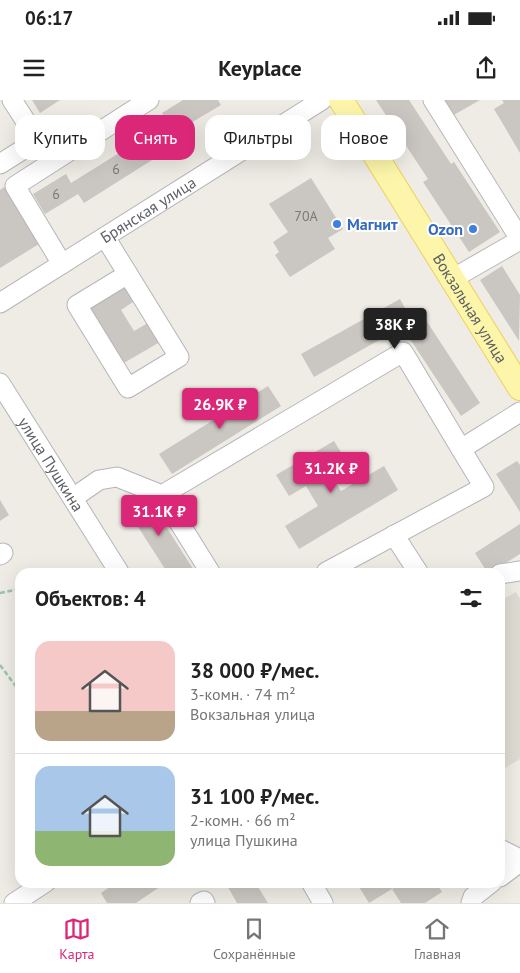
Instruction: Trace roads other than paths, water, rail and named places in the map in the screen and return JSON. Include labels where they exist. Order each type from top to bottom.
[{"type":"main road","name":"Вокзальная улица","points":[[348,102],[452,280],[520,388]]},
{"type":"street","points":[[12,100],[22,115]]},
{"type":"street","points":[[15,186],[149,100]]},
{"type":"street","name":"Брянская улица","points":[[0,303],[322,100]]},
{"type":"street","points":[[433,100],[520,239],[452,280]]},
{"type":"street","points":[[15,155],[0,165],[15,186],[62,264]]},
{"type":"street","points":[[105,237],[128,274],[179,357],[128,388],[77,305],[128,274]]},
{"type":"street","points":[[162,495],[403,352],[484,487],[333,568]]},
{"type":"street","name":"улица Пушкина","points":[[0,383],[117,568]]},
{"type":"street","points":[[461,449],[520,412]]},
{"type":"street","points":[[73,498],[99,480],[117,477],[162,495],[208,568]]},
{"type":"street","points":[[394,535],[415,568]]},
{"type":"street","points":[[505,573],[520,571]]},
{"type":"street","points":[[505,852],[520,860],[505,873]]},
{"type":"street","points":[[14,903],[37,888]]},
{"type":"street","points":[[314,888],[323,903]]},
{"type":"street","points":[[469,894],[480,888]]},
{"type":"street","points":[[200,903],[204,901],[205,903]]},
{"type":"place","name":"Магнит","points":[[337,224]]},
{"type":"place","name":"Ozon","points":[[473,229]]}]
